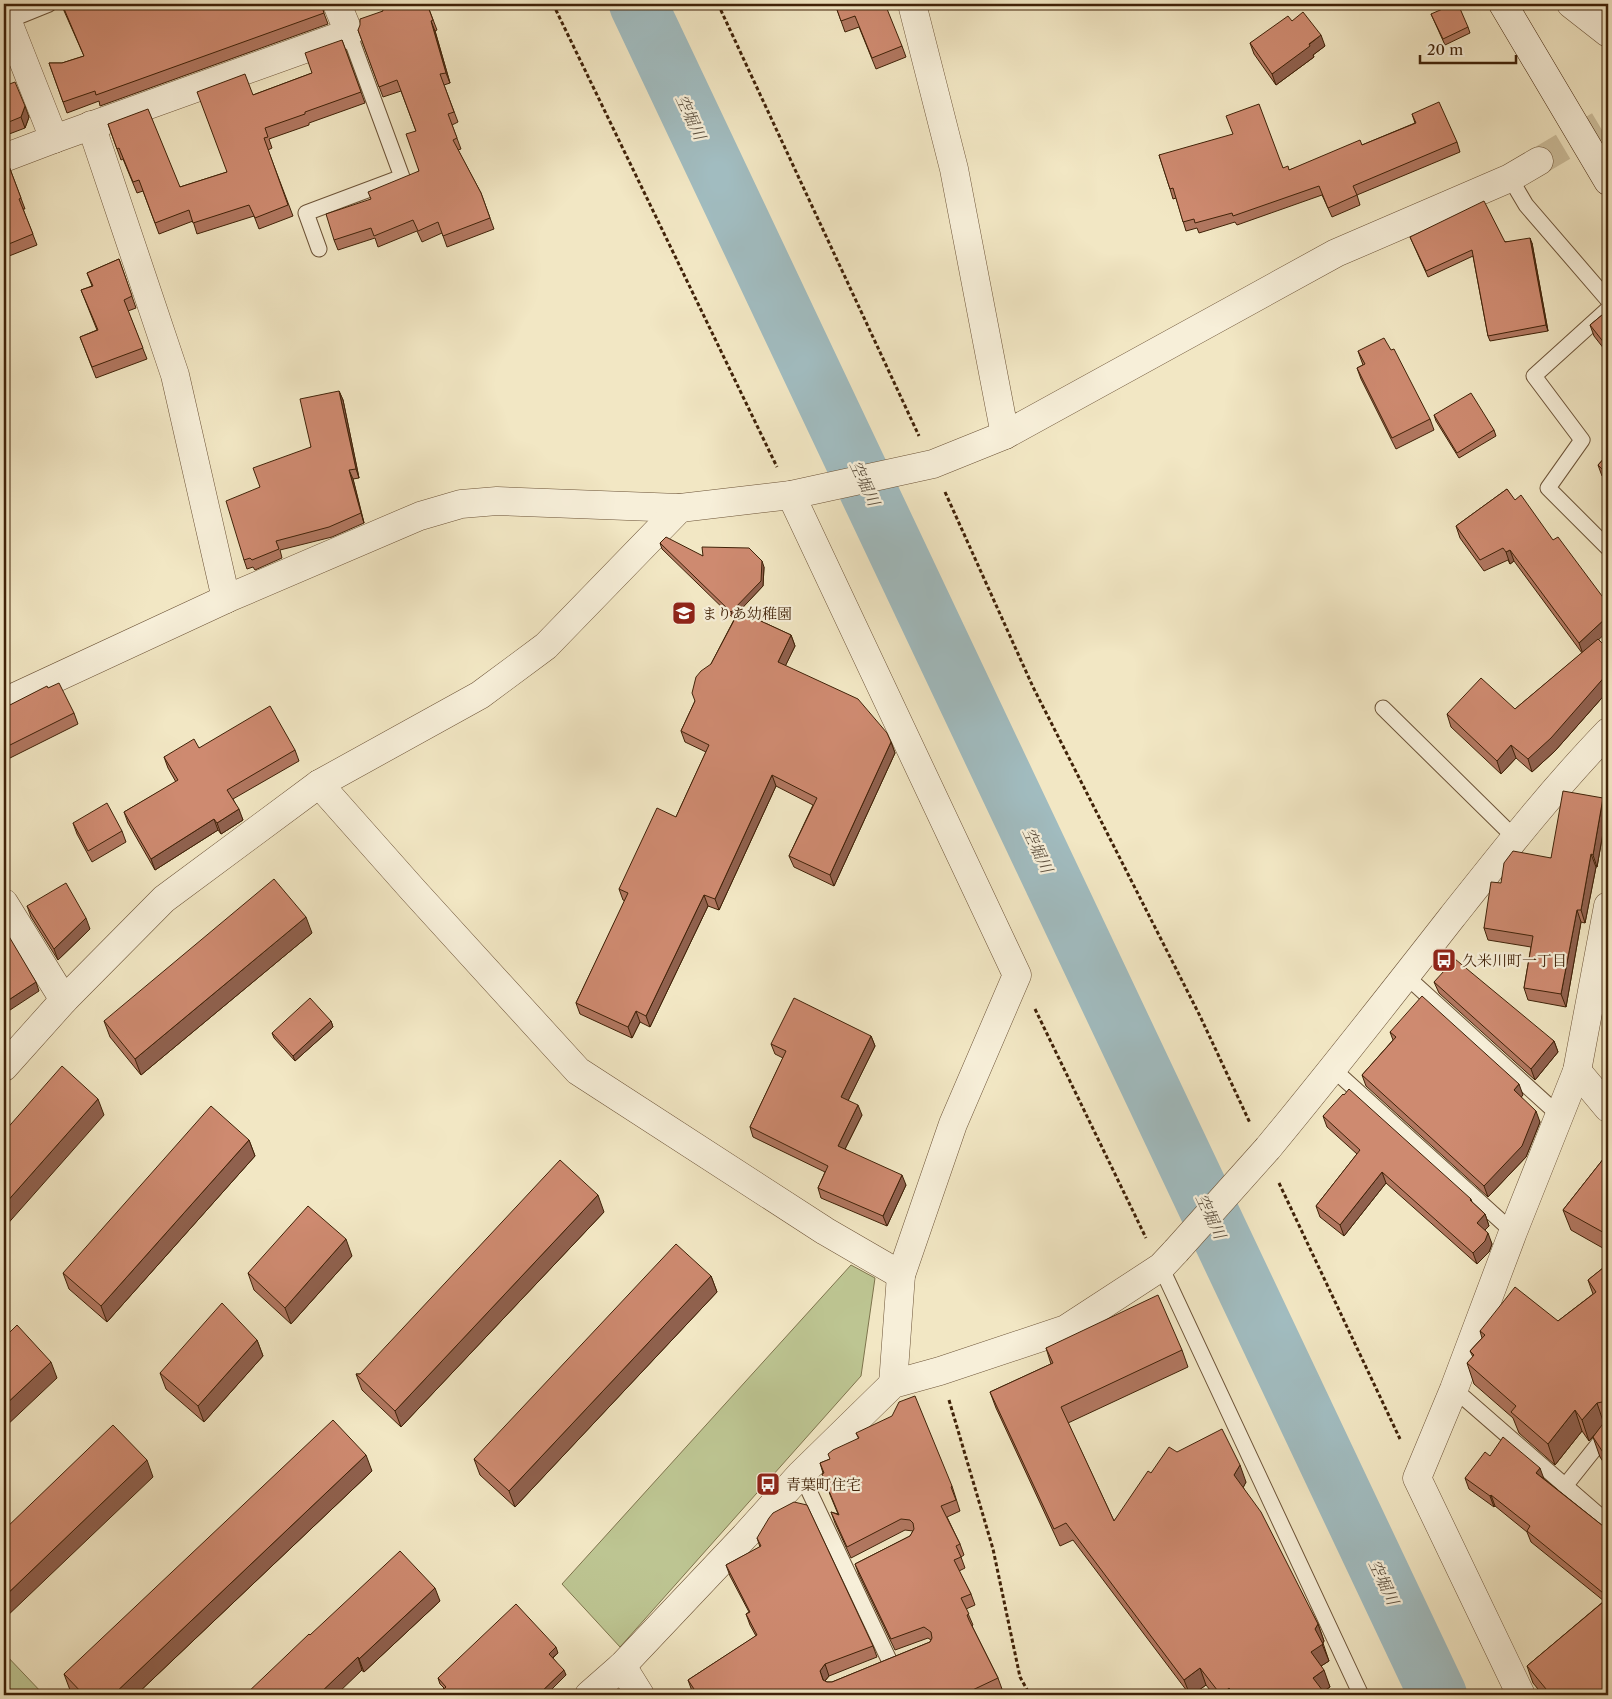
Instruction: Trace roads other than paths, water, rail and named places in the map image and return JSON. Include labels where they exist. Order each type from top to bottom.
[{"type":"street","points":[[4,158],[348,33],[338,4]]},
{"type":"street","points":[[912,4],[954,169],[1005,435]]},
{"type":"street","points":[[1502,4],[1608,181]]},
{"type":"street","points":[[1571,4],[1608,33]]},
{"type":"street","points":[[6,16],[54,139]]},
{"type":"street","points":[[92,125],[175,375],[226,599]]},
{"type":"street","points":[[4,702],[226,599],[420,516],[461,504],[497,502],[680,508],[796,494],[932,464],[1005,435],[1336,253],[1510,178],[1539,161]]},
{"type":"street","points":[[796,494],[1017,974],[953,1124],[902,1275],[893,1384]]},
{"type":"street","points":[[4,1067],[64,1000],[164,899],[319,784],[480,695],[546,646],[680,508]]},
{"type":"street","points":[[589,1695],[622,1666],[801,1474],[893,1384],[940,1371],[1066,1329],[1169,1259],[1261,1140],[1334,1069],[1515,838],[1580,761],[1608,732]]},
{"type":"street","points":[[319,784],[578,1071],[824,1231],[902,1275]]},
{"type":"street","points":[[4,903],[64,1000]]},
{"type":"street","points":[[1521,1695],[1418,1478],[1454,1389],[1513,1232],[1578,1071],[1608,906]]},
{"type":"street","points":[[1578,1071],[1608,1108]]},
{"type":"street","points":[[622,1666],[640,1695]]},
{"type":"lane","points":[[6,16],[49,4]]},
{"type":"lane","points":[[319,249],[306,213],[402,177],[348,33]]},
{"type":"lane","points":[[1510,178],[1526,205],[1608,300]]},
{"type":"lane","points":[[1608,309],[1534,376],[1582,440],[1548,488],[1608,548]]},
{"type":"lane","points":[[1382,708],[1515,838]]},
{"type":"lane","points":[[1406,976],[1560,1116]]},
{"type":"lane","points":[[1334,1069],[1513,1232]]},
{"type":"lane","points":[[1169,1259],[1361,1695]]},
{"type":"lane","points":[[1454,1389],[1608,1523]]},
{"type":"lane","points":[[1565,1486],[1608,1432]]},
{"type":"lane","points":[[801,1474],[851,1568],[890,1662]]},
{"type":"lane","points":[[873,1668],[905,1656]]},
{"type":"waterway","name":"空堀川","points":[[638,4],[1438,1695]]},
{"type":"tunnel","points":[[1539,161],[1608,120]]},
{"type":"place","name":"まりあ幼稚園","points":[[684,613]]},
{"type":"place","name":"久米川町一丁目","points":[[1444,960]]},
{"type":"place","name":"青葉町住宅","points":[[768,1484]]}]
